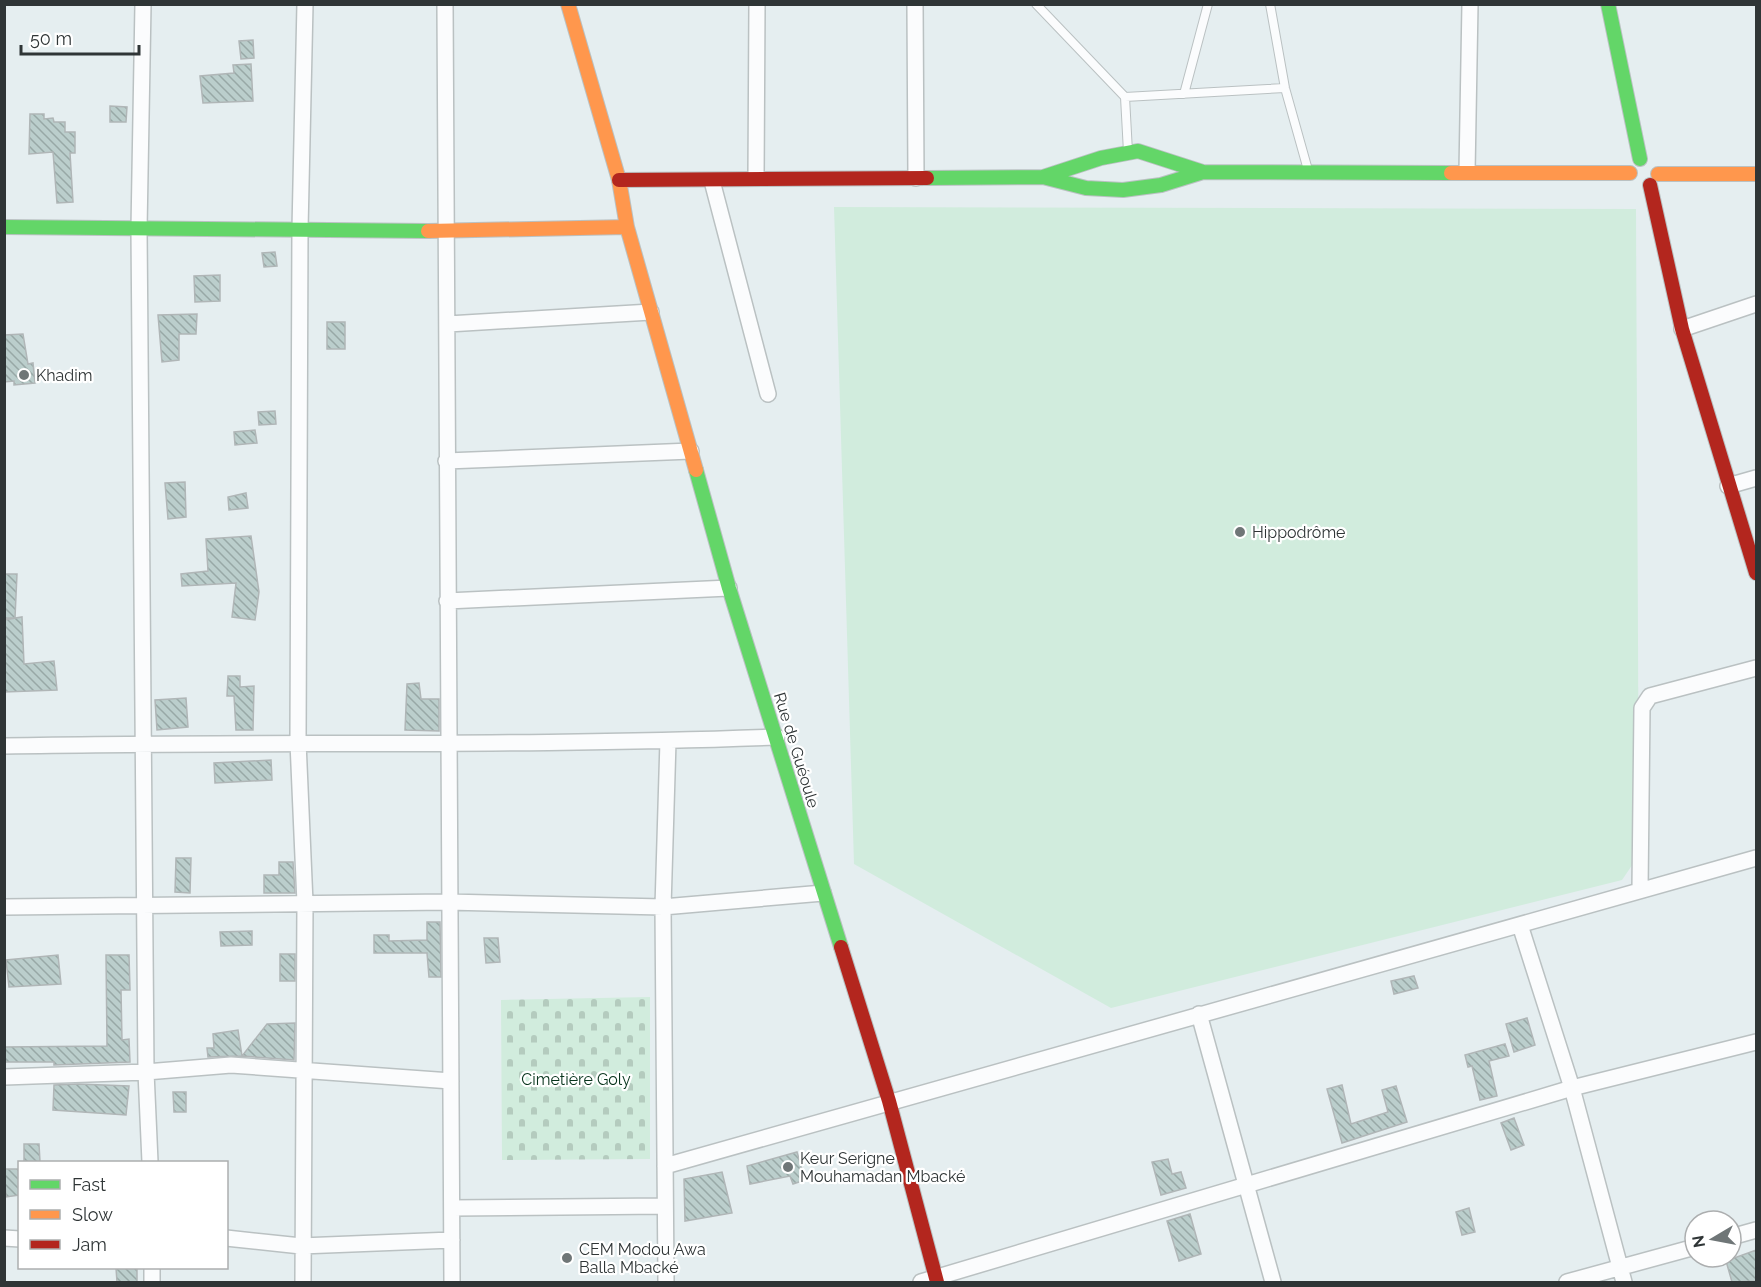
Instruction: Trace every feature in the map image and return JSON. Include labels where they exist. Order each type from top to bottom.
[{"type":"main road","name":"Rue de Guéoule","points":[[568,4],[619,180],[627,227],[729,588],[889,1101],[932,1281]]},
{"type":"main road","points":[[1608,4],[1640,159]]},
{"type":"main road","points":[[619,180],[1043,177],[1087,162],[1138,151],[1203,172]]},
{"type":"main road","points":[[1630,173],[1633,164],[1640,159],[1653,162],[1654,180],[1683,329],[1728,486],[1756,573]]},
{"type":"main road","points":[[1043,177],[1076,188],[1118,192],[1159,186],[1203,172],[1630,173]]},
{"type":"main road","points":[[1630,173],[1637,184],[1654,180],[1756,174]]},
{"type":"main road","points":[[4,226],[448,231],[627,227]]},
{"type":"street","points":[[143,4],[139,229],[146,1072],[150,1161]]},
{"type":"street","points":[[303,1282],[305,903],[298,742],[300,229],[305,4]]},
{"type":"street","points":[[445,4],[448,231],[446,461],[448,902],[452,1282]]},
{"type":"street","points":[[756,178],[757,4]]},
{"type":"street","points":[[915,4],[916,178]]},
{"type":"street","points":[[1467,172],[1470,4]]},
{"type":"street","points":[[712,181],[768,394]]},
{"type":"street","points":[[1683,329],[1756,304]]},
{"type":"street","points":[[448,324],[651,312]]},
{"type":"street","points":[[446,461],[691,451]]},
{"type":"street","points":[[1728,486],[1756,478]]},
{"type":"street","points":[[447,601],[729,588]]},
{"type":"street","points":[[1640,890],[1642,708],[1645,702],[1650,696],[1756,668]]},
{"type":"street","points":[[4,746],[298,742],[448,744],[777,737]]},
{"type":"street","points":[[666,1282],[663,907],[668,741]]},
{"type":"street","points":[[665,1166],[1756,858]]},
{"type":"street","points":[[4,907],[448,902],[663,907],[823,893]]},
{"type":"street","points":[[1520,925],[1572,1088],[1622,1275]]},
{"type":"street","points":[[1199,1014],[1273,1282]]},
{"type":"street","points":[[932,1281],[1572,1088],[1756,1042]]},
{"type":"street","points":[[4,1077],[146,1072],[231,1065],[451,1081]]},
{"type":"street","points":[[452,1208],[665,1206]]},
{"type":"street","points":[[228,1238],[302,1246],[452,1240]]},
{"type":"street","points":[[1567,1282],[1622,1275],[1683,1252]]},
{"type":"lane","points":[[1036,4],[1125,97],[1128,152]]},
{"type":"lane","points":[[1184,94],[1208,4]]},
{"type":"lane","points":[[1270,4],[1285,88],[1308,172]]},
{"type":"lane","points":[[1125,97],[1285,88]]},
{"type":"green space","name":"Hippodrôme","points":[[834,207],[1636,209],[1639,855],[1622,880],[1111,1008],[854,864]]},
{"type":"green space","name":"Cimetière Goly","points":[[650,997],[650,1159],[502,1160],[501,1000]]},
{"type":"building","points":[[253,40],[254,58],[241,59],[239,41]]},
{"type":"building","points":[[251,64],[253,101],[203,103],[200,76],[234,73],[233,65]]},
{"type":"building","points":[[110,106],[127,107],[126,122],[110,122]]},
{"type":"building","points":[[30,114],[44,114],[44,119],[53,118],[54,122],[65,122],[65,132],[75,132],[75,153],[70,153],[73,202],[57,203],[53,152],[29,154]]},
{"type":"building","points":[[275,252],[277,266],[264,267],[262,253]]},
{"type":"building","points":[[220,275],[220,301],[195,302],[194,276]]},
{"type":"building","points":[[197,314],[196,334],[179,334],[179,360],[162,362],[158,315]]},
{"type":"building","points":[[327,322],[345,322],[345,349],[327,349]]},
{"type":"building","points":[[23,334],[28,364],[33,363],[35,383],[14,385],[14,381],[4,382],[4,335]]},
{"type":"building","points":[[275,411],[276,424],[259,425],[258,412]]},
{"type":"building","points":[[255,430],[257,443],[235,445],[234,432]]},
{"type":"building","points":[[185,482],[186,517],[168,519],[165,483]]},
{"type":"building","points":[[246,493],[248,508],[229,510],[228,497]]},
{"type":"building","points":[[251,536],[259,592],[255,620],[232,617],[236,583],[182,586],[181,574],[208,571],[206,539]]},
{"type":"building","points":[[4,574],[17,574],[15,618],[4,618]]},
{"type":"building","points":[[22,617],[24,664],[54,661],[57,690],[4,692],[4,620]]},
{"type":"building","points":[[228,676],[240,676],[240,687],[254,686],[253,730],[236,730],[234,696],[227,696]]},
{"type":"building","points":[[419,683],[421,699],[439,699],[439,731],[405,730],[407,684]]},
{"type":"building","points":[[186,698],[188,727],[157,730],[155,700]]},
{"type":"building","points":[[271,760],[272,780],[215,783],[214,763]]},
{"type":"building","points":[[176,858],[191,858],[190,893],[175,892]]},
{"type":"building","points":[[279,862],[293,862],[295,893],[264,893],[264,875],[279,875]]},
{"type":"building","points":[[427,922],[440,922],[441,977],[429,977],[427,953],[374,953],[374,935],[389,935],[389,941],[427,940]]},
{"type":"building","points":[[252,931],[252,945],[221,946],[220,932]]},
{"type":"building","points":[[484,938],[498,938],[500,962],[486,963]]},
{"type":"building","points":[[280,954],[295,954],[295,981],[280,981]]},
{"type":"building","points":[[58,955],[61,984],[9,987],[6,960]]},
{"type":"building","points":[[106,955],[129,955],[130,990],[121,990],[122,1040],[129,1039],[130,1062],[54,1065],[54,1062],[4,1062],[4,1047],[107,1046]]},
{"type":"building","points":[[1414,976],[1418,988],[1394,994],[1391,981]]},
{"type":"building","points":[[1527,1018],[1535,1045],[1514,1052],[1506,1024]]},
{"type":"building","points":[[295,1023],[294,1060],[242,1056],[267,1024]]},
{"type":"building","points":[[238,1030],[242,1056],[208,1057],[207,1048],[214,1048],[213,1034]]},
{"type":"building","points":[[1505,1044],[1509,1056],[1489,1061],[1497,1096],[1480,1100],[1472,1066],[1468,1067],[1465,1055]]},
{"type":"building","points":[[54,1085],[129,1086],[126,1115],[53,1110]]},
{"type":"building","points":[[1342,1085],[1351,1124],[1388,1112],[1382,1090],[1396,1086],[1407,1122],[1342,1143],[1327,1089]]},
{"type":"building","points":[[173,1092],[186,1092],[186,1112],[174,1112]]},
{"type":"building","points":[[1514,1118],[1524,1145],[1511,1150],[1501,1123]]},
{"type":"building","points":[[24,1144],[39,1144],[40,1161],[24,1161]]},
{"type":"building","points":[[797,1152],[805,1180],[793,1184],[790,1176],[750,1184],[747,1166]]},
{"type":"building","points":[[1168,1159],[1172,1174],[1181,1172],[1186,1188],[1161,1195],[1152,1162]]},
{"type":"building","points":[[4,1169],[18,1169],[18,1195],[6,1197]]},
{"type":"building","points":[[722,1172],[732,1213],[685,1221],[684,1179]]},
{"type":"building","points":[[1469,1208],[1475,1232],[1462,1235],[1456,1212]]},
{"type":"building","points":[[1190,1214],[1201,1254],[1179,1261],[1167,1221]]},
{"type":"building","points":[[1756,1250],[1756,1281],[1732,1282],[1728,1269],[1743,1269],[1743,1255]]},
{"type":"building","points":[[116,1269],[137,1269],[137,1282],[117,1282]]},
{"type":"traffic: fast","points":[[1608,4],[1640,159]]},
{"type":"traffic: fast","points":[[1043,177],[1101,158],[1138,151],[1203,172],[1451,173]]},
{"type":"traffic: fast","points":[[927,178],[1043,177],[1086,188],[1123,190],[1161,185],[1203,172]]},
{"type":"traffic: fast","points":[[4,227],[428,231]]},
{"type":"traffic: fast","points":[[696,470],[729,588],[841,947]]},
{"type":"traffic: slow","points":[[568,4],[619,180],[627,227],[696,470]]},
{"type":"traffic: slow","points":[[1451,173],[1630,173]]},
{"type":"traffic: slow","points":[[1658,174],[1756,174]]},
{"type":"traffic: slow","points":[[428,231],[627,227]]},
{"type":"traffic: jam","points":[[619,180],[927,178]]},
{"type":"traffic: jam","points":[[1650,185],[1682,329],[1756,573]]},
{"type":"traffic: jam","points":[[841,947],[889,1101],[937,1282]]},
{"type":"place","name":"Khadim","points":[[24,375]]},
{"type":"place","name":"Hippodrôme","points":[[1240,532]]},
{"type":"place","name":"Keur Serigne Mouhamadan Mbacké","points":[[788,1167]]},
{"type":"place","name":"CEM Modou Awa Balla Mbacké","points":[[567,1258]]}]
